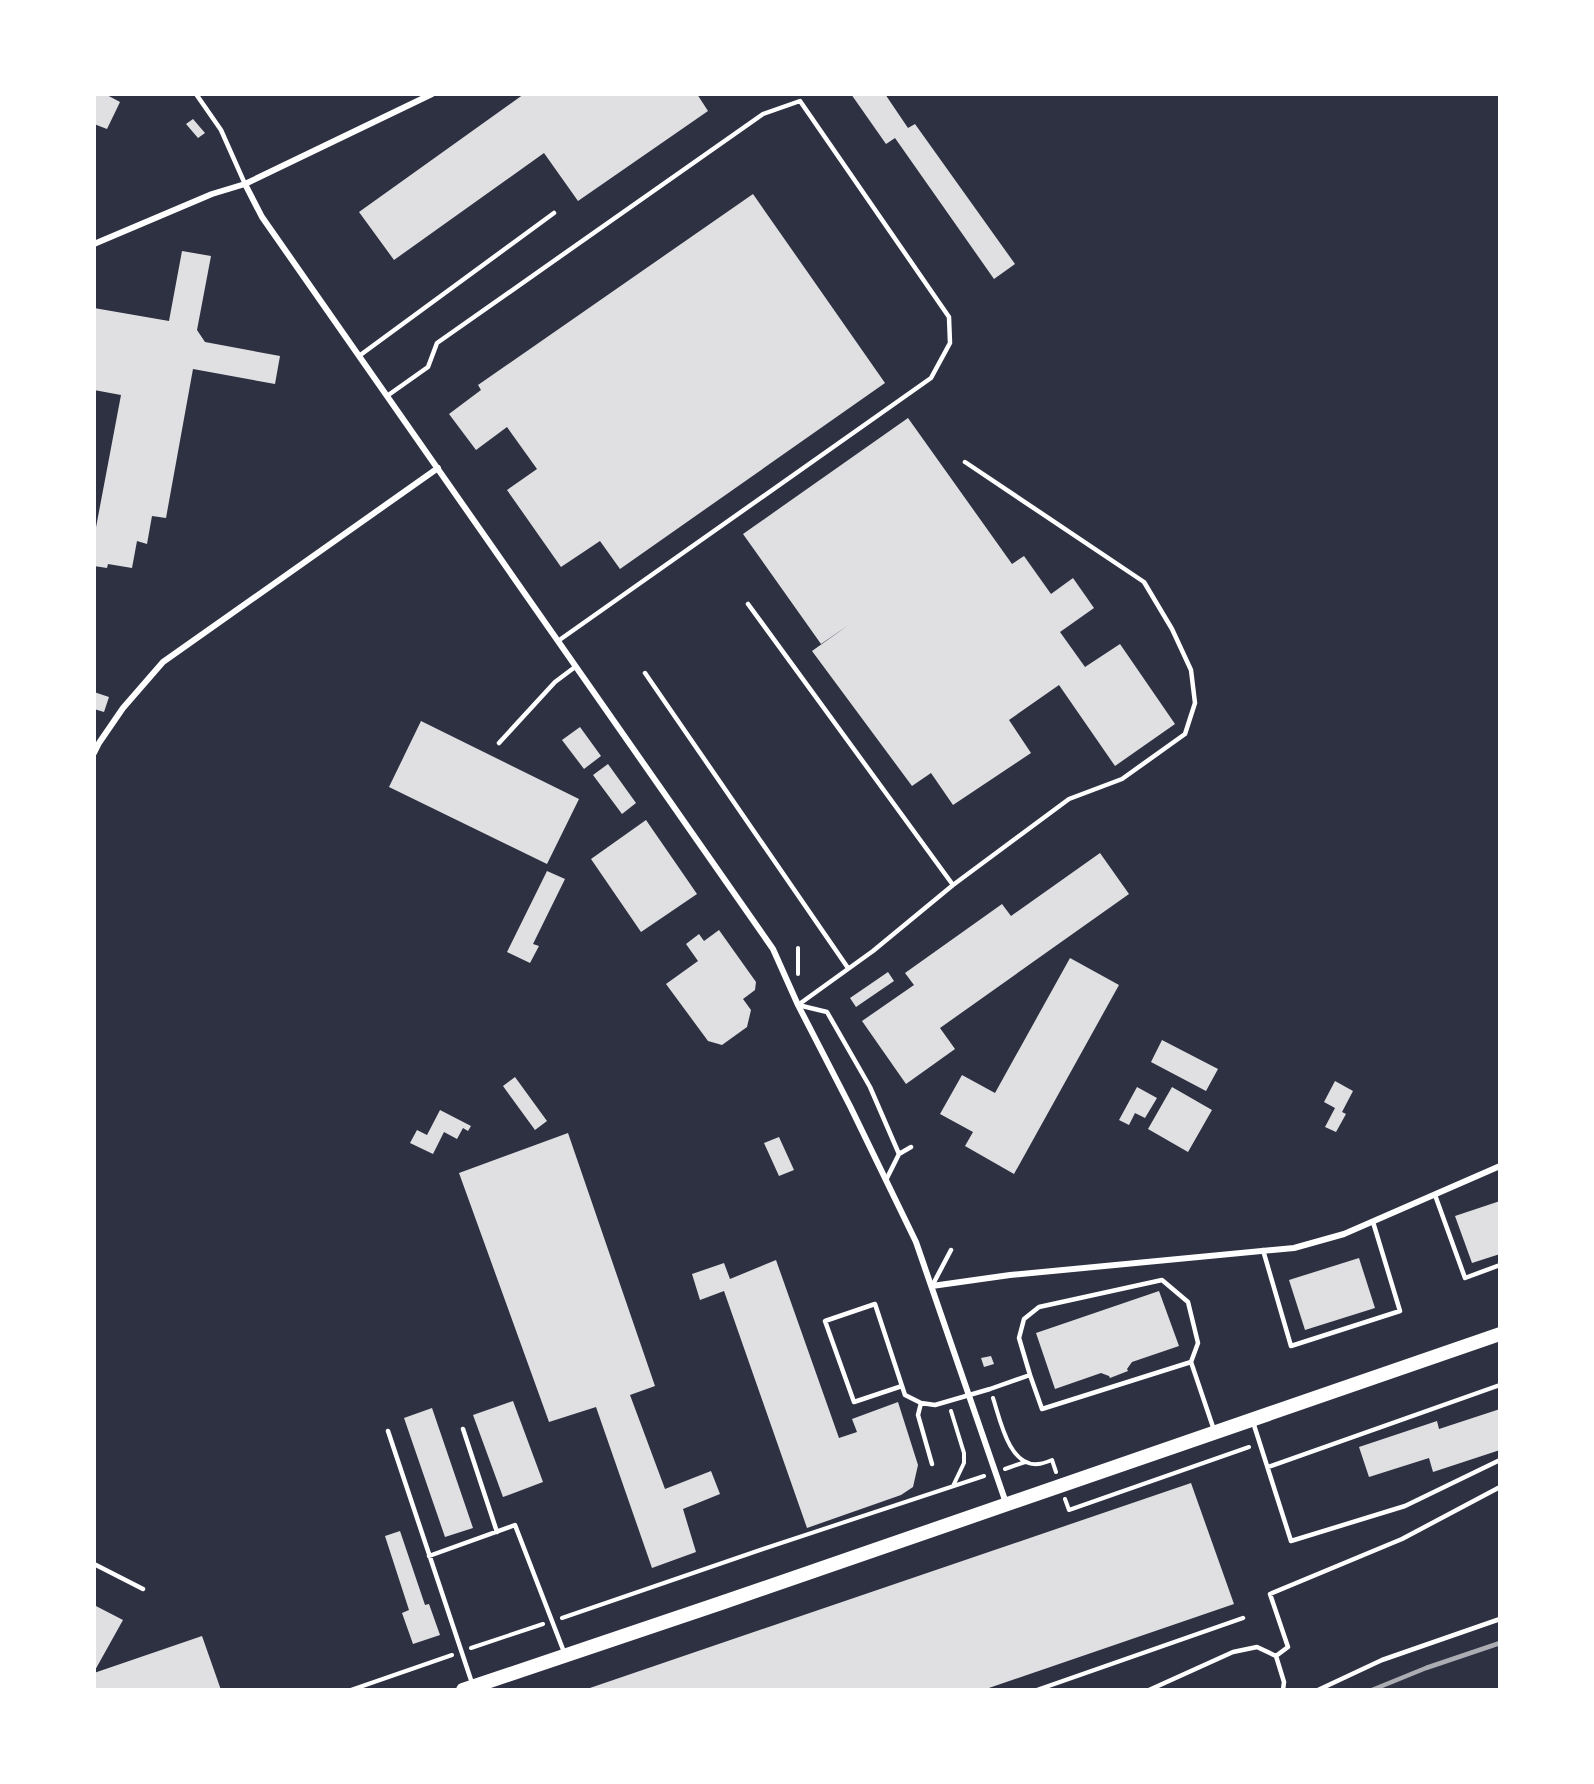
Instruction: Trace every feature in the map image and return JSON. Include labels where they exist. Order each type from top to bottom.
[{"type":"main road","points":[[468,1688],[1500,1334]]},
{"type":"street","points":[[94,244],[212,194],[245,184],[432,94]]},
{"type":"street","points":[[245,184],[262,217],[773,949],[798,1005],[916,1242],[1006,1504]]},
{"type":"street","points":[[94,753],[123,708],[163,662],[438,468]]},
{"type":"street","points":[[932,1286],[1010,1275],[1294,1248],[1344,1234],[1500,1166]]},
{"type":"lane","points":[[196,94],[221,130],[245,184]]},
{"type":"lane","points":[[387,396],[428,367],[437,343],[763,114],[800,101],[949,317],[950,343],[931,378],[558,641]]},
{"type":"lane","points":[[359,356],[554,213]]},
{"type":"lane","points":[[798,1005],[873,951],[953,885],[1069,799],[1122,779],[1185,734],[1195,703],[1191,670],[1172,629],[1143,582],[965,462]]},
{"type":"lane","points":[[748,604],[953,885]]},
{"type":"lane","points":[[499,743],[555,682],[575,667]]},
{"type":"lane","points":[[645,674],[848,968]]},
{"type":"lane","points":[[798,1005],[827,1012],[870,1087],[899,1154]]},
{"type":"lane","points":[[886,1180],[899,1154],[911,1147]]},
{"type":"lane","points":[[1435,1195],[1465,1278],[1500,1265]]},
{"type":"lane","points":[[1263,1250],[1291,1346],[1400,1311],[1373,1222]]},
{"type":"lane","points":[[932,1286],[951,1250]]},
{"type":"lane","points":[[1191,1362],[1042,1409],[1019,1338],[1024,1319],[1039,1308],[1162,1280],[1188,1302],[1198,1342],[1191,1362],[1215,1432]]},
{"type":"lane","points":[[902,1386],[854,1402],[825,1321],[875,1304],[905,1395],[921,1403],[935,1405],[948,1402],[1030,1375]]},
{"type":"lane","points":[[1268,1467],[1500,1384]]},
{"type":"lane","points":[[921,1403],[918,1415],[932,1464]]},
{"type":"lane","points":[[1252,1419],[1291,1541],[1405,1506],[1500,1460]]},
{"type":"lane","points":[[463,1429],[496,1532]]},
{"type":"lane","points":[[388,1431],[461,1652],[468,1688]]},
{"type":"lane","points":[[1276,1656],[1288,1647],[1270,1594],[1402,1539],[1500,1487]]},
{"type":"lane","points":[[429,1556],[515,1525],[554,1621],[565,1655]]},
{"type":"lane","points":[[94,1564],[143,1589]]},
{"type":"lane","points":[[1037,1689],[1243,1618]]},
{"type":"lane","points":[[1318,1689],[1382,1660],[1500,1619]]},
{"type":"lane","points":[[1149,1689],[1233,1653],[1257,1647],[1276,1656],[1284,1682],[1283,1689]]},
{"type":"path","points":[[990,1389],[1010,1447],[1017,1456],[1025,1462],[1037,1464],[1052,1460]]},
{"type":"path","points":[[351,1689],[953,1486],[964,1463],[964,1453],[948,1402]]},
{"type":"path","points":[[1069,1510],[1260,1444]]},
{"type":"building","points":[[96,94],[105,94],[120,102],[107,129],[94,124]]},
{"type":"building","points":[[524,94],[697,94],[708,111],[578,201],[544,153],[394,260],[359,212]]},
{"type":"building","points":[[851,94],[885,94],[908,128],[915,124],[1015,264],[994,279],[895,138],[886,144]]},
{"type":"building","points":[[193,119],[205,133],[198,138],[186,124]]},
{"type":"building","points":[[753,194],[885,383],[620,569],[600,541],[561,567],[507,490],[537,469],[507,427],[476,450],[449,414],[481,390],[478,385]]},
{"type":"building","points":[[182,251],[211,256],[197,330],[205,342],[280,356],[275,384],[193,369],[166,518],[152,516],[147,544],[137,541],[132,568],[108,564],[107,568],[94,566],[94,538],[121,395],[94,390],[94,308],[169,321]]},
{"type":"building","points":[[908,418],[1012,564],[1024,556],[1051,594],[1073,578],[1094,608],[1060,632],[1085,667],[1120,644],[1175,724],[1115,766],[1059,685],[1009,720],[1031,753],[953,805],[931,773],[912,786],[812,651],[850,624],[821,644],[743,534]]},
{"type":"building","points":[[94,692],[109,697],[104,712],[94,709]]},
{"type":"building","points":[[421,721],[579,799],[547,864],[389,787]]},
{"type":"building","points":[[580,727],[601,756],[584,769],[562,740]]},
{"type":"building","points":[[608,764],[636,803],[622,814],[593,775]]},
{"type":"building","points":[[646,820],[697,894],[641,932],[591,859]]},
{"type":"building","points":[[1100,853],[1129,894],[940,1028],[955,1049],[906,1084],[862,1021],[914,985],[905,973],[1002,904],[1011,916]]},
{"type":"building","points":[[547,871],[565,879],[533,944],[539,946],[530,963],[507,952]]},
{"type":"building","points":[[719,930],[756,982],[755,990],[743,999],[751,1010],[747,1027],[722,1045],[708,1041],[666,984],[698,961],[686,944],[699,934],[704,941]]},
{"type":"building","points":[[1070,958],[1119,985],[1014,1174],[965,1146],[973,1132],[940,1114],[962,1075],[995,1093]]},
{"type":"building","points":[[888,972],[894,981],[856,1007],[850,998]]},
{"type":"building","points":[[1162,1040],[1218,1069],[1206,1091],[1151,1062]]},
{"type":"building","points":[[515,1077],[547,1121],[535,1130],[503,1086]]},
{"type":"building","points":[[1335,1081],[1353,1091],[1342,1112],[1346,1114],[1336,1132],[1325,1127],[1335,1108],[1324,1102]]},
{"type":"building","points":[[1137,1087],[1157,1098],[1145,1118],[1135,1113],[1129,1125],[1119,1120]]},
{"type":"building","points":[[1172,1087],[1212,1110],[1188,1152],[1148,1129]]},
{"type":"building","points":[[440,1110],[471,1126],[468,1131],[463,1128],[457,1139],[444,1132],[433,1154],[410,1143],[417,1130],[427,1135]]},
{"type":"building","points":[[568,1133],[655,1386],[630,1395],[665,1489],[711,1471],[720,1494],[683,1509],[696,1552],[652,1568],[596,1407],[549,1422],[459,1173]]},
{"type":"building","points":[[779,1137],[794,1170],[779,1176],[764,1143]]},
{"type":"building","points":[[1500,1201],[1500,1254],[1472,1263],[1455,1216]]},
{"type":"building","points":[[1359,1258],[1375,1308],[1305,1330],[1289,1280]]},
{"type":"building","points":[[776,1260],[839,1438],[857,1432],[852,1419],[898,1402],[918,1465],[913,1487],[901,1495],[807,1528],[724,1291],[700,1300],[692,1274],[724,1263],[730,1279]]},
{"type":"building","points":[[1159,1291],[1179,1346],[1132,1362],[1128,1371],[1110,1378],[1101,1373],[1055,1389],[1036,1333]]},
{"type":"building","points":[[991,1356],[994,1364],[984,1367],[981,1358]]},
{"type":"building","points":[[513,1401],[543,1482],[503,1497],[473,1415]]},
{"type":"building","points":[[432,1408],[473,1528],[445,1537],[404,1418]]},
{"type":"building","points":[[1500,1409],[1500,1450],[1433,1472],[1429,1458],[1369,1477],[1359,1447],[1437,1421],[1439,1429]]},
{"type":"building","points":[[1191,1483],[1234,1604],[983,1690],[584,1690]]},
{"type":"building","points":[[400,1531],[425,1605],[429,1604],[440,1635],[413,1644],[402,1613],[409,1610],[385,1536]]},
{"type":"building","points":[[94,1605],[123,1620],[94,1672]]},
{"type":"building","points":[[202,1636],[221,1690],[94,1690],[94,1673]]},
{"type":"railway","points":[[1372,1690],[1426,1668],[1500,1643]]}]
